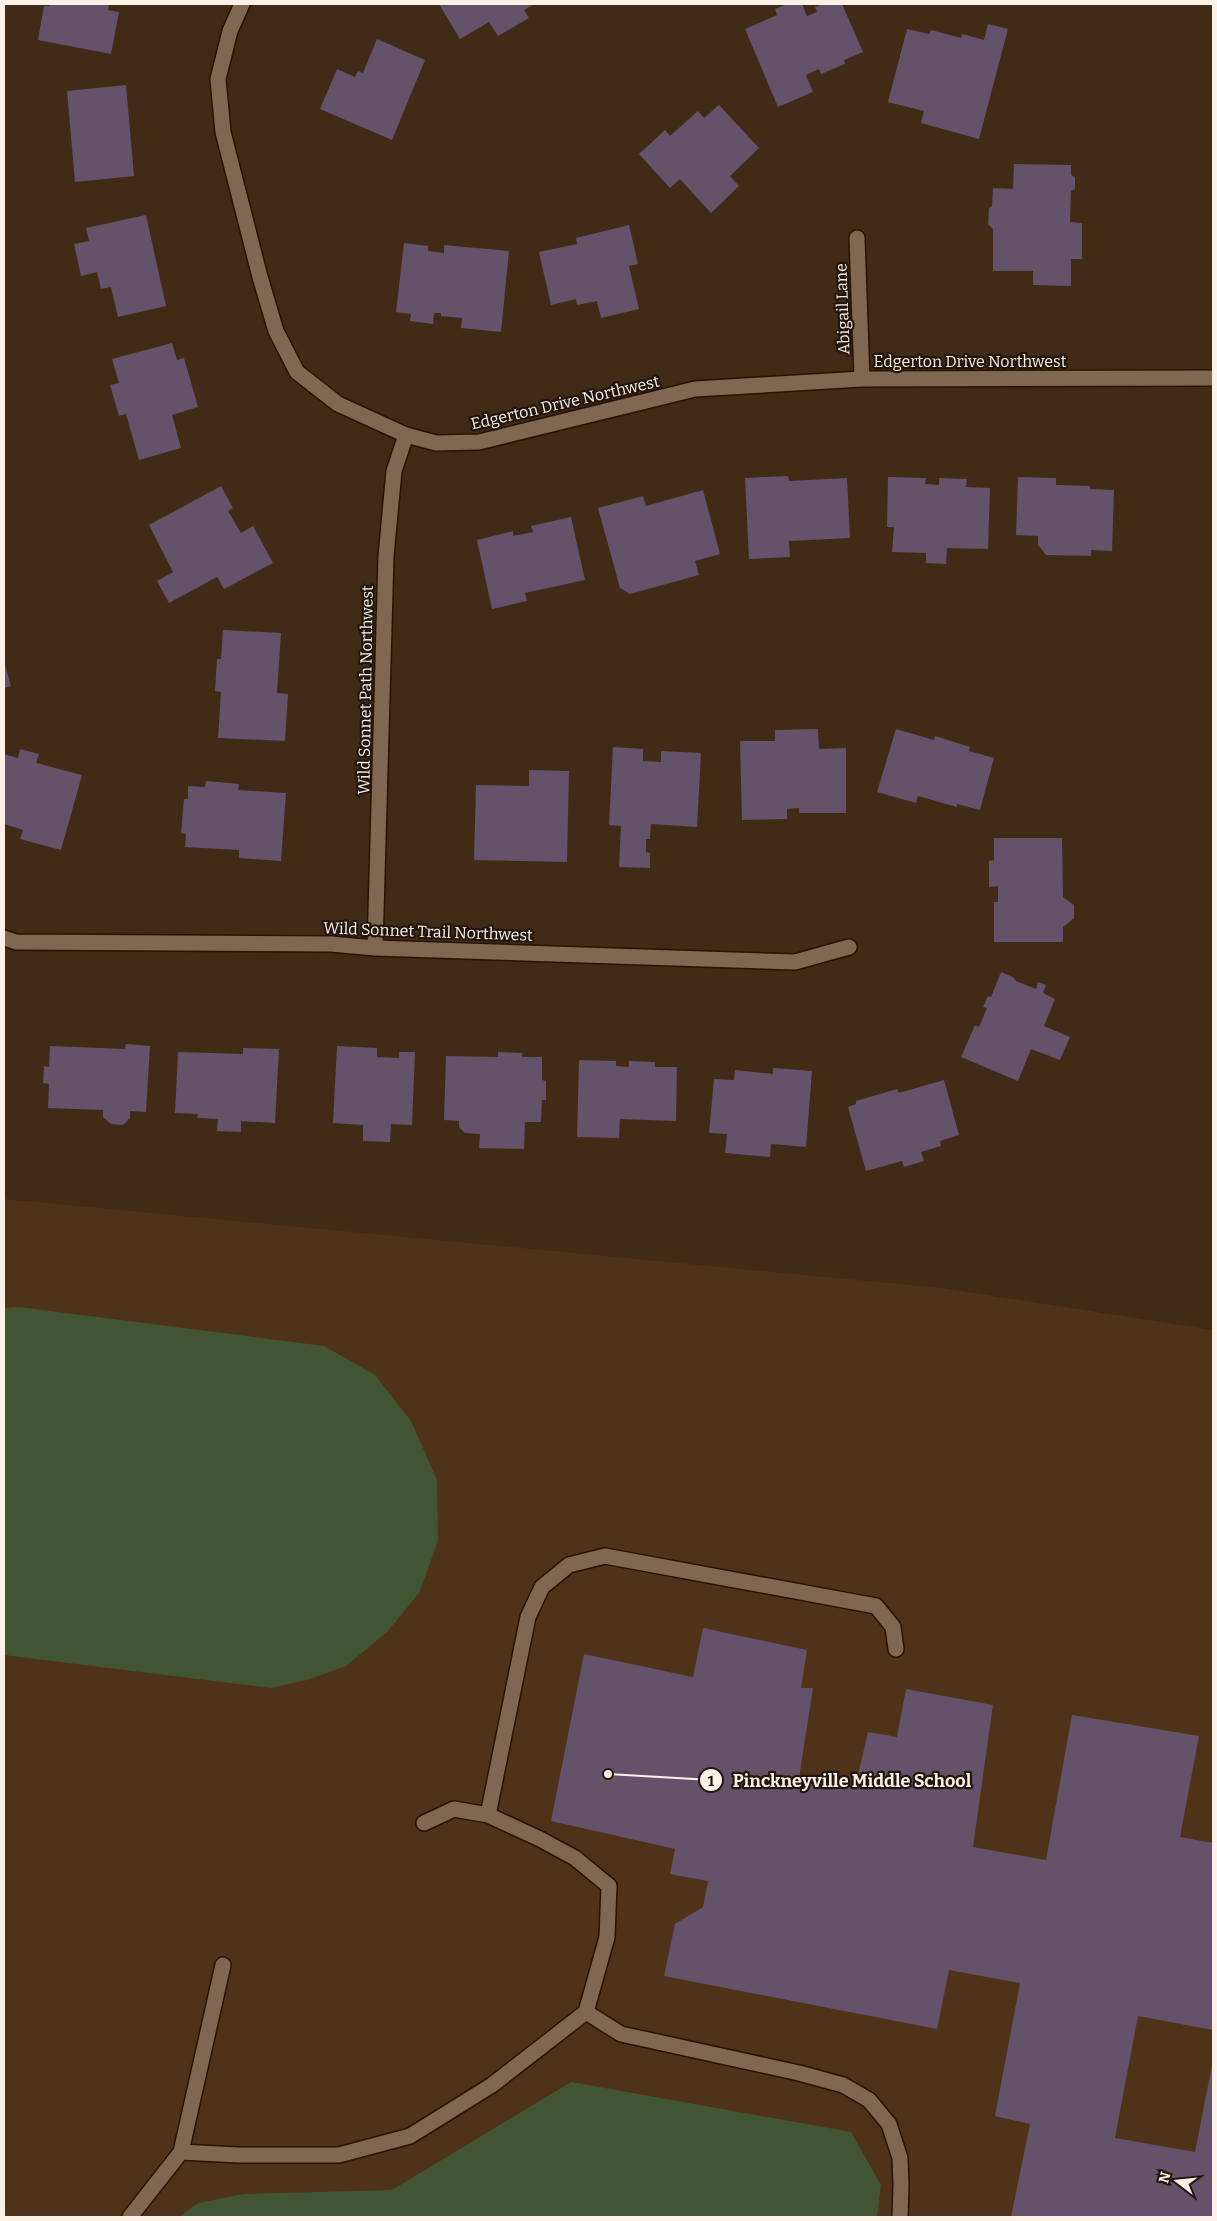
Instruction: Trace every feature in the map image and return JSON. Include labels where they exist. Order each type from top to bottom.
[{"type":"street","name":"Edgerton Drive Northwest","points":[[242,4],[230,31],[218,79],[223,132],[260,277],[276,331],[297,372],[338,404],[406,435],[436,443],[479,442],[694,389],[862,379],[1213,378]]},
{"type":"street","name":"Abigail Lane","points":[[857,238],[862,379]]},
{"type":"street","name":"Wild Sonnet Path Northwest","points":[[375,948],[386,556],[394,471],[406,435]]},
{"type":"street","name":"Wild Sonnet Trail Northwest","points":[[4,938],[16,942],[331,944],[375,948],[794,962],[849,948]]},
{"type":"street","points":[[488,1815],[528,1617],[542,1587],[569,1565],[605,1556],[876,1606],[893,1627],[896,1649]]},
{"type":"street","points":[[181,2152],[238,2155],[339,2155],[410,2136],[492,2085],[586,2012],[607,1937],[609,1886],[575,1858],[540,1838],[488,1815],[454,1809],[424,1823]]},
{"type":"street","points":[[130,2217],[181,2152],[223,1965]]},
{"type":"street","points":[[586,2012],[621,2034],[799,2073],[843,2085],[868,2100],[889,2124],[900,2158],[900,2217]]},
{"type":"shaded area","points":[[4,1199],[941,1288],[1213,1330],[1213,2217],[4,2217]]},
{"type":"green space","points":[[19,1307],[324,1346],[375,1375],[411,1421],[437,1480],[438,1541],[419,1593],[387,1632],[346,1666],[307,1680],[271,1688],[4,1655],[4,1308]]},
{"type":"green space","points":[[571,2082],[851,2132],[881,2185],[877,2217],[179,2217],[198,2203],[244,2194],[392,2190]]},
{"type":"building","points":[[49,4],[109,4],[108,10],[119,12],[111,54],[38,40],[44,6],[49,6]]},
{"type":"building","points":[[439,4],[534,4],[524,10],[529,18],[498,36],[489,22],[460,39]]},
{"type":"building","points":[[787,4],[802,4],[807,16],[817,12],[815,7],[823,4],[842,4],[863,52],[844,60],[845,64],[821,74],[819,69],[806,75],[813,92],[778,107],[745,29],[777,15],[775,9]]},
{"type":"building","points":[[988,24],[1008,29],[979,139],[921,123],[924,111],[888,102],[907,29],[929,34],[931,30],[961,38],[962,34],[984,40]]},
{"type":"building","points":[[377,39],[425,60],[392,140],[320,109],[337,69],[355,77],[358,71],[363,73]]},
{"type":"building","points":[[126,85],[134,176],[75,182],[67,91]]},
{"type":"building","points":[[719,105],[759,148],[730,176],[739,186],[711,213],[680,179],[670,188],[639,154],[665,130],[670,136],[698,111],[704,118]]},
{"type":"building","points":[[1014,164],[1071,165],[1071,175],[1075,177],[1075,189],[1071,191],[1070,222],[1082,223],[1082,259],[1071,259],[1071,286],[1033,285],[1033,271],[993,271],[993,229],[988,224],[989,208],[992,206],[993,188],[1013,189]]},
{"type":"building","points":[[146,215],[166,306],[118,317],[111,287],[101,289],[97,272],[81,276],[74,244],[89,241],[86,228]]},
{"type":"building","points":[[629,225],[638,264],[629,266],[639,309],[601,318],[597,301],[577,305],[576,299],[551,305],[539,252],[577,244],[576,238]]},
{"type":"building","points":[[404,243],[428,246],[428,251],[444,253],[444,245],[509,251],[501,332],[461,328],[462,318],[441,316],[441,313],[434,313],[433,324],[410,321],[411,314],[396,312]]},
{"type":"building","points":[[172,343],[177,360],[184,358],[198,407],[172,415],[181,448],[139,460],[126,414],[119,416],[110,385],[119,383],[112,359]]},
{"type":"building","points":[[788,476],[789,481],[847,478],[850,538],[789,541],[790,557],[749,559],[745,478]]},
{"type":"building","points":[[888,477],[926,478],[925,484],[939,485],[939,478],[967,479],[966,487],[990,488],[988,549],[947,548],[946,564],[926,563],[926,553],[892,552],[894,527],[887,527]]},
{"type":"building","points":[[1018,477],[1056,478],[1056,485],[1090,486],[1090,489],[1114,490],[1112,551],[1091,550],[1091,556],[1046,555],[1038,545],[1038,536],[1016,535]]},
{"type":"building","points":[[221,486],[233,508],[228,511],[241,533],[253,526],[273,563],[224,589],[217,577],[169,603],[157,581],[173,572],[149,525]]},
{"type":"building","points":[[703,490],[720,554],[695,561],[699,575],[630,594],[620,588],[598,508],[643,496],[646,506]]},
{"type":"building","points":[[571,517],[585,580],[525,593],[527,601],[492,609],[477,540],[513,531],[513,536],[533,532],[531,526]]},
{"type":"building","points":[[223,630],[281,633],[277,693],[288,694],[285,741],[218,738],[221,692],[215,691],[217,659],[221,659]]},
{"type":"building","points":[[4,661],[11,686],[4,688]]},
{"type":"building","points":[[818,729],[819,749],[846,748],[846,813],[799,813],[799,808],[787,809],[787,819],[742,820],[740,741],[775,741],[775,730]]},
{"type":"building","points":[[896,729],[934,740],[935,736],[970,747],[969,751],[994,758],[980,810],[957,804],[957,807],[918,796],[916,803],[877,792]]},
{"type":"building","points":[[613,747],[643,749],[643,761],[661,762],[661,751],[701,753],[697,827],[651,824],[650,839],[646,839],[646,852],[650,853],[650,868],[619,867],[621,826],[609,825]]},
{"type":"building","points":[[20,749],[39,754],[36,763],[82,775],[61,850],[20,839],[23,830],[4,824],[4,754],[18,758]]},
{"type":"building","points":[[529,770],[569,771],[567,862],[474,860],[476,785],[529,786]]},
{"type":"building","points":[[206,781],[239,784],[238,790],[286,793],[281,861],[239,858],[239,850],[185,847],[186,834],[181,833],[184,799],[188,799],[188,786],[205,787]]},
{"type":"building","points":[[994,838],[1062,838],[1063,897],[1074,905],[1074,918],[1063,927],[1063,942],[994,942],[994,902],[998,902],[998,886],[989,887],[989,861],[994,860]]},
{"type":"building","points":[[1001,972],[1013,977],[1016,981],[1036,989],[1038,982],[1046,985],[1043,993],[1055,999],[1044,1026],[1070,1037],[1060,1060],[1031,1049],[1018,1081],[961,1057],[975,1025],[979,1027],[987,1008],[983,1007],[988,996],[991,997]]},
{"type":"building","points":[[126,1044],[150,1046],[146,1112],[130,1111],[130,1118],[123,1125],[111,1124],[103,1117],[103,1110],[48,1108],[49,1084],[43,1083],[44,1066],[49,1067],[50,1046],[125,1049]]},
{"type":"building","points":[[337,1046],[377,1048],[377,1057],[399,1058],[399,1052],[415,1052],[412,1125],[391,1124],[390,1142],[363,1141],[363,1125],[333,1123]]},
{"type":"building","points":[[243,1048],[279,1049],[275,1123],[241,1121],[241,1132],[217,1131],[218,1119],[197,1118],[198,1114],[175,1113],[178,1052],[243,1054]]},
{"type":"building","points":[[498,1052],[522,1053],[522,1057],[542,1057],[542,1080],[546,1081],[546,1100],[542,1100],[541,1122],[525,1122],[524,1149],[479,1148],[480,1134],[465,1133],[459,1127],[459,1121],[444,1120],[446,1056],[498,1057]]},
{"type":"building","points":[[579,1060],[616,1061],[616,1066],[629,1067],[629,1061],[655,1062],[655,1067],[677,1067],[676,1121],[620,1119],[619,1138],[577,1137]]},
{"type":"building","points":[[773,1068],[812,1071],[806,1147],[771,1144],[770,1157],[725,1153],[727,1134],[709,1133],[714,1079],[734,1080],[735,1070],[773,1074]]},
{"type":"building","points":[[944,1080],[959,1135],[940,1141],[941,1146],[921,1152],[924,1161],[904,1167],[902,1161],[866,1171],[848,1107],[856,1104],[856,1101],[897,1089],[899,1093]]},
{"type":"building","points":[[703,1628],[807,1650],[801,1688],[813,1688],[799,1778],[855,1788],[868,1732],[897,1737],[906,1689],[993,1705],[973,1847],[1046,1860],[1072,1715],[1199,1736],[1180,1837],[1213,1843],[1213,2030],[1138,2016],[1115,2138],[1195,2152],[1213,2060],[1213,2217],[1011,2217],[1030,2124],[995,2116],[1020,1983],[949,1970],[937,2029],[664,1976],[675,1924],[703,1907],[708,1881],[670,1874],[675,1849],[551,1821],[584,1654],[693,1677]]},
{"type":"place","name":"Pinckneyville Middle School","points":[[608,1774]]}]
